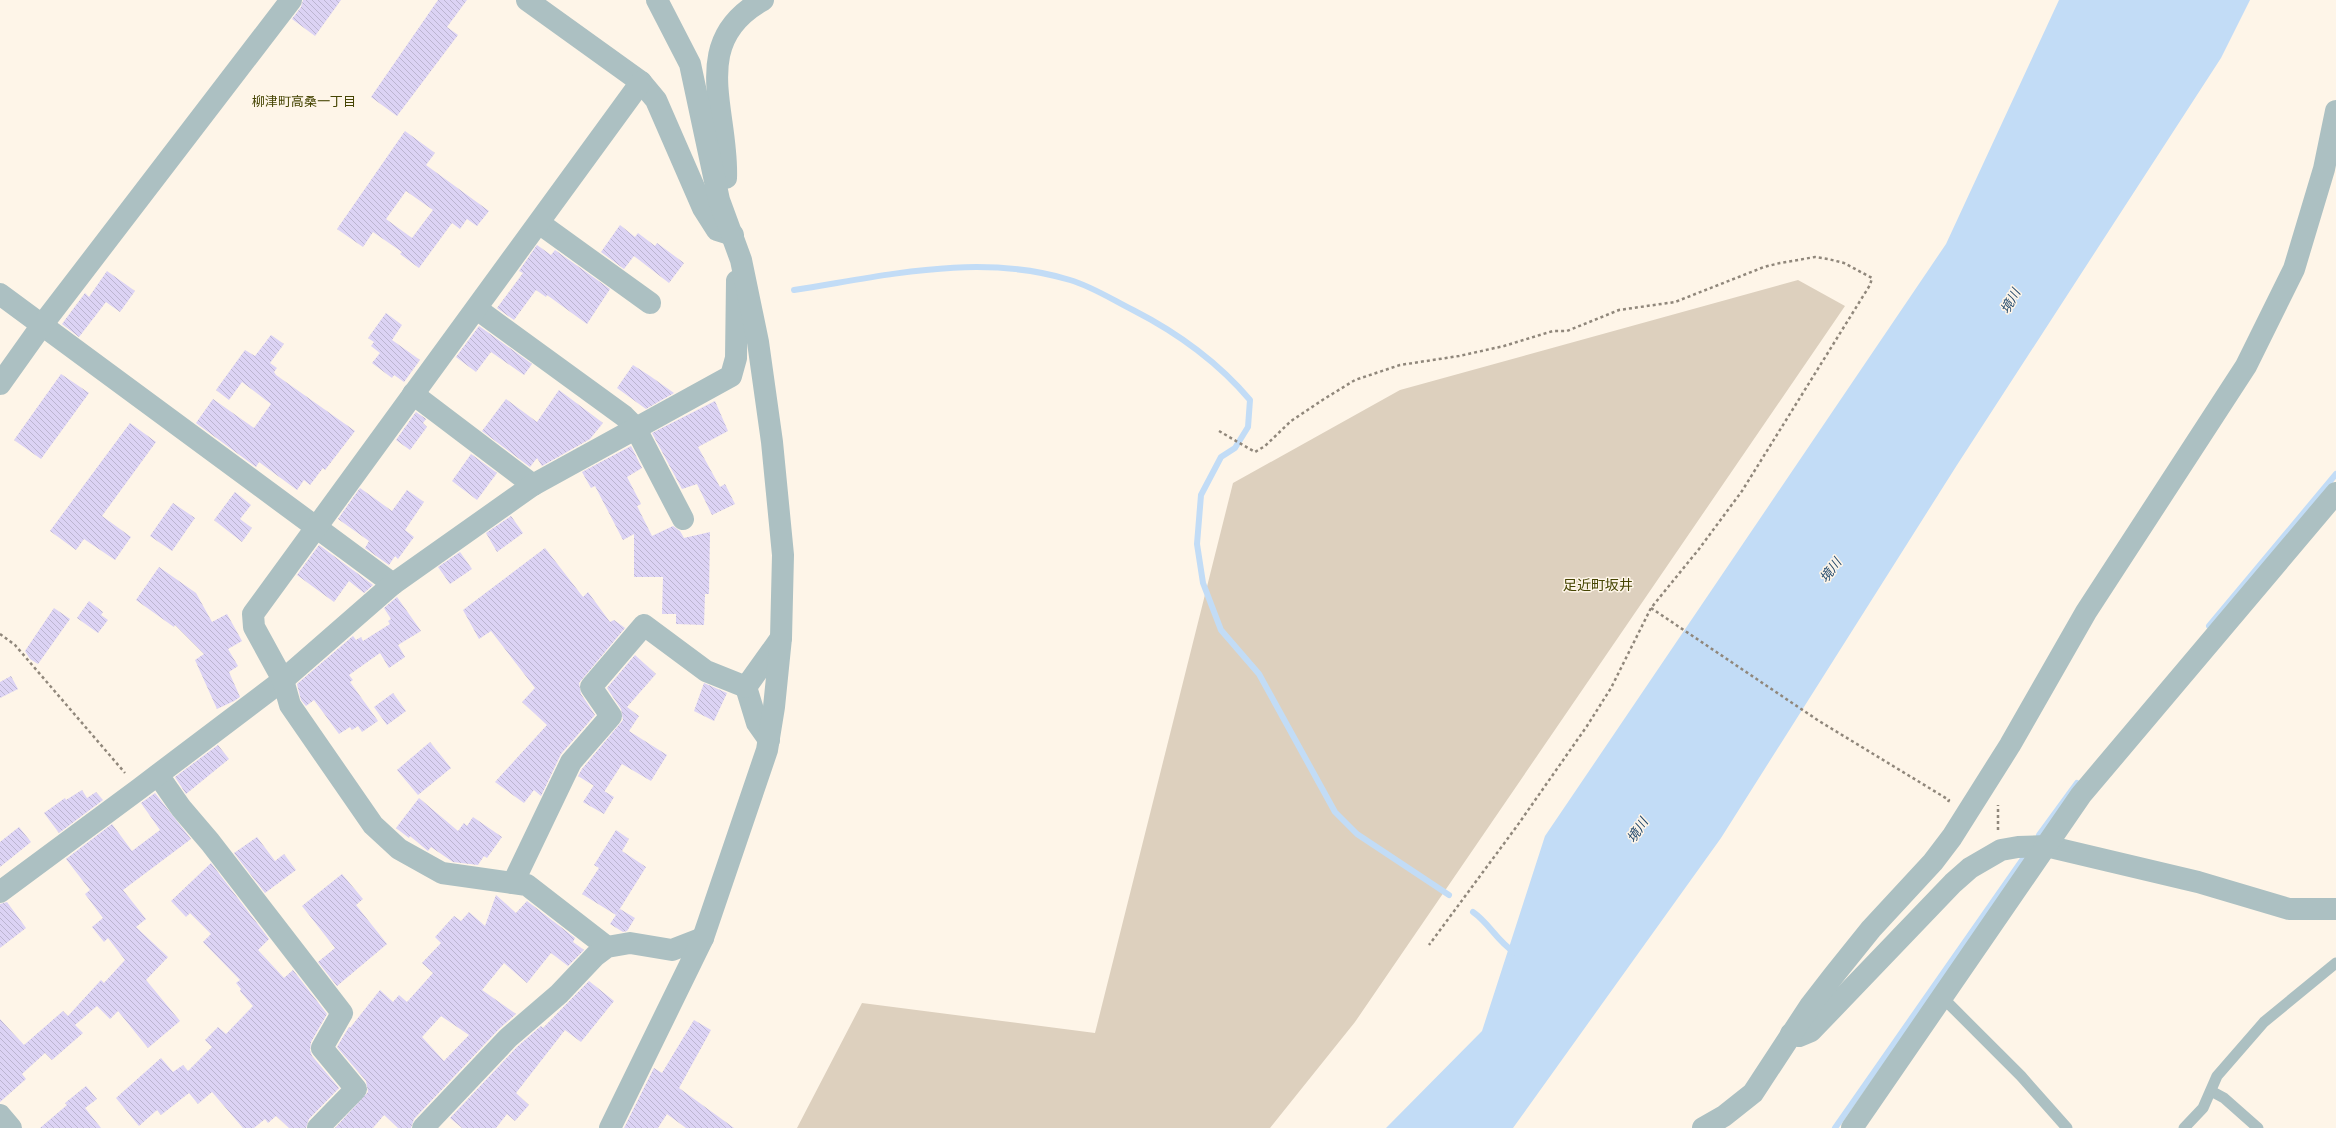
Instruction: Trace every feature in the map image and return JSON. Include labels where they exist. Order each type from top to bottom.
[{"type":"street","points":[[0,384],[42,325],[291,0]]},
{"type":"street","points":[[527,0],[641,82],[656,100],[702,208],[717,230],[733,235]]},
{"type":"street","points":[[610,1128],[703,938],[769,740],[781,638],[783,555],[774,457],[758,342],[742,260],[720,200],[690,64],[657,0]]},
{"type":"street","points":[[720,200],[727,177],[717,73],[718,53],[727,32],[753,6],[763,0]]},
{"type":"street","points":[[607,947],[527,886],[442,873],[399,849],[373,825],[290,705],[283,680],[254,627],[253,614],[318,527],[413,394],[477,309],[641,82]]},
{"type":"street","points":[[1703,1128],[1724,1116],[1753,1093],[1810,1006],[1872,929],[1917,880],[1952,837],[2010,745],[2086,612],[2246,366],[2294,269],[2324,169],[2336,111]]},
{"type":"street","points":[[539,223],[650,303]]},
{"type":"street","points":[[0,892],[283,680],[393,584],[533,485],[635,427],[731,376],[736,358],[736,285],[742,260]]},
{"type":"street","points":[[0,294],[318,527],[393,584]]},
{"type":"street","points":[[477,309],[624,416],[635,427],[684,519]]},
{"type":"street","points":[[413,394],[533,485]]},
{"type":"street","points":[[1852,1128],[2086,789],[2336,493]]},
{"type":"street","points":[[513,884],[571,762],[611,716],[591,687],[644,625],[706,671],[746,687]]},
{"type":"street","points":[[746,687],[781,638]]},
{"type":"street","points":[[746,687],[757,723],[769,740]]},
{"type":"street","points":[[158,775],[181,808],[210,842],[342,1013],[322,1048],[356,1089],[318,1128]]},
{"type":"street","points":[[1791,1034],[1799,1036],[1812,1031],[1926,910],[1970,868],[2001,850],[2018,847],[2046,846],[2198,882],[2288,909],[2336,909]]},
{"type":"street","points":[[423,1128],[508,1038],[560,994],[595,956],[607,947],[630,943],[672,950],[703,938]]},
{"type":"street","points":[[0,1115],[11,1128]]},
{"type":"lane","points":[[2184,1128],[2203,1108],[2218,1076],[2264,1022],[2336,963]]},
{"type":"lane","points":[[1943,998],[2021,1076],[2066,1128]]},
{"type":"lane","points":[[2211,1091],[2224,1098],[2258,1128]]},
{"type":"path","points":[[1219,431],[1255,452],[1265,446],[1291,421],[1324,399],[1355,380],[1377,372],[1400,365],[1459,356],[1504,346],[1553,331],[1567,331],[1619,310],[1675,302],[1764,266],[1780,262],[1815,257],[1828,259],[1872,278],[1870,284],[1758,464],[1699,549],[1651,608],[1611,688],[1587,726],[1480,877],[1429,945]]},
{"type":"path","points":[[1651,608],[1819,720],[1949,800],[1947,805]]},
{"type":"path","points":[[0,634],[15,645],[139,789]]},
{"type":"shaded area","points":[[1798,280],[1845,306],[1355,1022],[1270,1128],[797,1128],[862,1003],[1095,1033],[1233,483],[1400,390]]},
{"type":"water","name":"境川","points":[[2059,0],[2250,0],[2221,58],[1957,465],[1721,838],[1513,1128],[1386,1128],[1482,1031],[1545,836],[1946,244]]},
{"type":"building","points":[[303,0],[341,0],[315,36],[292,19],[301,7]]},
{"type":"building","points":[[438,0],[467,0],[447,27],[458,35],[397,116],[371,97]]},
{"type":"building","points":[[405,131],[435,153],[426,165],[489,211],[477,226],[467,219],[460,229],[452,223],[419,268],[400,254],[402,252],[373,232],[363,247],[337,229]],"holes":[[[406,191],[433,210],[412,238],[386,219]]]},
{"type":"building","points":[[620,225],[635,237],[638,233],[655,246],[657,243],[684,263],[669,283],[634,256],[624,269],[601,252]]},
{"type":"building","points":[[537,245],[551,255],[555,250],[610,289],[587,324],[547,295],[546,297],[536,290],[514,320],[497,308],[523,273],[519,271]]},
{"type":"building","points":[[107,271],[135,291],[120,312],[106,302],[79,337],[62,324],[85,293],[89,297]]},
{"type":"building","points":[[386,313],[402,325],[392,340],[420,360],[404,382],[394,375],[392,378],[372,363],[380,353],[371,346],[374,342],[368,338]]},
{"type":"building","points":[[479,326],[532,364],[524,375],[491,352],[476,372],[456,357]]},
{"type":"building","points":[[271,335],[284,344],[270,363],[277,368],[274,372],[276,375],[355,431],[325,470],[323,468],[310,485],[304,480],[297,490],[259,462],[256,467],[196,423],[213,399],[254,428],[271,404],[242,382],[229,400],[216,390],[245,350],[255,356]]},
{"type":"building","points":[[633,365],[674,393],[646,409],[617,388]]},
{"type":"building","points":[[61,374],[89,393],[41,459],[14,440]]},
{"type":"building","points":[[559,390],[603,423],[590,439],[542,466],[537,458],[530,467],[482,431],[506,399],[537,422]]},
{"type":"building","points":[[715,401],[728,431],[698,447],[720,487],[725,484],[735,504],[712,515],[697,484],[682,489],[652,433]]},
{"type":"building","points":[[416,412],[426,419],[423,423],[427,427],[410,450],[396,440]]},
{"type":"building","points":[[130,423],[156,442],[102,516],[131,537],[115,560],[84,539],[76,550],[50,531]]},
{"type":"building","points":[[631,446],[642,468],[627,477],[641,504],[637,506],[652,536],[673,526],[680,531],[684,538],[710,532],[709,594],[705,594],[704,625],[676,624],[676,614],[662,614],[663,577],[634,577],[634,534],[623,540],[595,486],[591,488],[582,472]]},
{"type":"building","points":[[471,454],[497,473],[477,500],[452,481]]},
{"type":"building","points":[[360,488],[392,511],[407,490],[424,502],[405,530],[414,537],[398,559],[395,556],[389,565],[365,548],[369,541],[338,519]]},
{"type":"building","points":[[235,492],[251,505],[240,519],[252,528],[242,542],[214,520]]},
{"type":"building","points":[[173,503],[195,518],[172,551],[150,536]]},
{"type":"building","points":[[511,516],[523,533],[497,552],[486,533]]},
{"type":"building","points":[[319,545],[373,585],[364,593],[349,581],[334,602],[297,575]]},
{"type":"building","points":[[545,548],[583,597],[588,592],[610,622],[614,620],[625,628],[579,683],[581,694],[595,715],[561,754],[541,796],[534,790],[524,803],[495,782],[547,725],[522,702],[535,688],[491,631],[479,639],[463,610]]},
{"type":"building","points":[[460,552],[472,569],[450,584],[438,567]]},
{"type":"building","points":[[159,567],[196,593],[212,622],[227,614],[242,641],[228,649],[238,666],[229,672],[240,697],[234,701],[217,709],[195,660],[204,654],[175,625],[174,627],[136,600]]},
{"type":"building","points":[[397,597],[421,631],[398,645],[405,657],[389,668],[380,653],[349,675],[353,680],[350,682],[378,721],[362,732],[358,726],[352,730],[350,727],[339,734],[314,700],[306,706],[301,700],[297,684],[353,636],[356,640],[361,637],[363,641],[390,624],[388,621],[391,619],[384,608]]},
{"type":"building","points":[[89,601],[103,612],[101,615],[108,620],[98,633],[77,618]]},
{"type":"building","points":[[54,608],[70,619],[38,664],[30,659],[25,651]]},
{"type":"building","points":[[635,655],[656,674],[627,707],[639,716],[629,731],[667,755],[651,781],[622,764],[604,792],[578,776],[582,769],[623,720],[621,709],[607,688]]},
{"type":"building","points":[[11,676],[18,689],[0,698],[0,682]]},
{"type":"building","points":[[704,683],[727,693],[714,721],[694,711]]},
{"type":"building","points":[[393,693],[406,711],[387,725],[374,707]]},
{"type":"building","points":[[430,742],[451,768],[418,795],[397,770]]},
{"type":"building","points":[[218,745],[229,759],[186,794],[175,777]]},
{"type":"building","points":[[594,785],[614,797],[604,814],[583,802]]},
{"type":"building","points":[[82,790],[87,798],[96,792],[103,800],[59,833],[44,813],[65,798],[66,800]]},
{"type":"building","points":[[155,793],[191,839],[123,890],[146,919],[136,927],[168,957],[146,980],[180,1021],[148,1048],[118,1011],[110,1019],[97,1006],[75,1025],[83,1033],[52,1060],[45,1053],[22,1074],[26,1079],[0,1102],[0,1019],[24,1045],[63,1011],[68,1016],[101,980],[104,983],[125,960],[108,938],[104,942],[92,927],[103,918],[85,894],[90,890],[66,859],[112,824],[132,851],[160,830],[141,803]]},
{"type":"building","points":[[419,798],[458,831],[464,823],[467,826],[473,817],[502,837],[487,858],[484,856],[478,865],[453,862],[431,847],[428,851],[410,836],[409,838],[396,828]]},
{"type":"building","points":[[19,827],[31,842],[0,867],[0,842]]},
{"type":"building","points":[[616,830],[629,839],[622,851],[646,867],[616,915],[582,894],[599,868],[594,865]]},
{"type":"building","points":[[257,837],[275,861],[284,854],[296,870],[265,893],[234,853]]},
{"type":"building","points":[[211,863],[269,939],[258,950],[284,978],[293,970],[327,1014],[311,1042],[310,1050],[312,1056],[339,1088],[309,1119],[306,1128],[289,1128],[276,1116],[268,1123],[265,1119],[254,1128],[243,1128],[212,1092],[198,1104],[189,1093],[161,1115],[157,1110],[139,1126],[116,1098],[161,1058],[173,1072],[183,1065],[188,1071],[212,1047],[205,1040],[218,1027],[226,1034],[253,1006],[240,991],[241,989],[236,983],[240,980],[203,942],[211,934],[190,913],[186,917],[171,901]]},
{"type":"building","points":[[342,874],[363,899],[356,905],[387,944],[337,986],[318,962],[335,948],[302,906]]},
{"type":"building","points":[[496,895],[516,913],[527,901],[575,938],[573,942],[584,950],[568,966],[551,953],[527,983],[504,963],[482,990],[516,1014],[499,1029],[414,1119],[411,1128],[398,1128],[384,1115],[373,1128],[335,1128],[368,1092],[366,1081],[337,1047],[349,1027],[350,1028],[380,990],[393,1002],[399,995],[407,1002],[433,973],[422,963],[441,943],[435,937],[454,916],[461,921],[469,912],[485,926]],"holes":[[[441,1016],[469,1035],[444,1061],[422,1037]]]},
{"type":"building","points":[[7,902],[26,928],[0,948],[0,904]]},
{"type":"building","points":[[620,909],[635,918],[627,931],[623,932],[610,924]]},
{"type":"building","points":[[589,981],[614,1001],[581,1042],[565,1030],[516,1093],[529,1105],[515,1121],[507,1114],[496,1128],[462,1128],[450,1118],[517,1047],[541,1026],[543,1028]]},
{"type":"building","points":[[694,1020],[711,1030],[679,1088],[734,1128],[686,1128],[667,1114],[658,1128],[624,1128],[654,1068],[662,1073]]},
{"type":"building","points":[[86,1086],[97,1099],[85,1108],[101,1128],[40,1128],[67,1105],[65,1103]]},
{"type":"waterway","points":[[794,290],[897,273],[932,269],[967,267],[1001,268],[1036,272],[1070,280],[1102,294],[1166,328],[1210,360],[1250,400],[1248,427],[1235,448],[1221,457],[1201,495],[1197,544],[1203,583],[1221,630],[1259,674],[1335,812],[1357,834],[1449,895]]},
{"type":"waterway","points":[[2209,626],[2336,474]]},
{"type":"waterway","points":[[2039,835],[2077,783]]},
{"type":"waterway","points":[[1835,1128],[2025,856]]},
{"type":"waterway","points":[[1473,912],[1479,916],[1503,943],[1514,952]]},
{"type":"district","name":"柳津町高桑一丁目","points":[[304,101]]},
{"type":"district","name":"足近町坂井","points":[[1598,585]]}]
